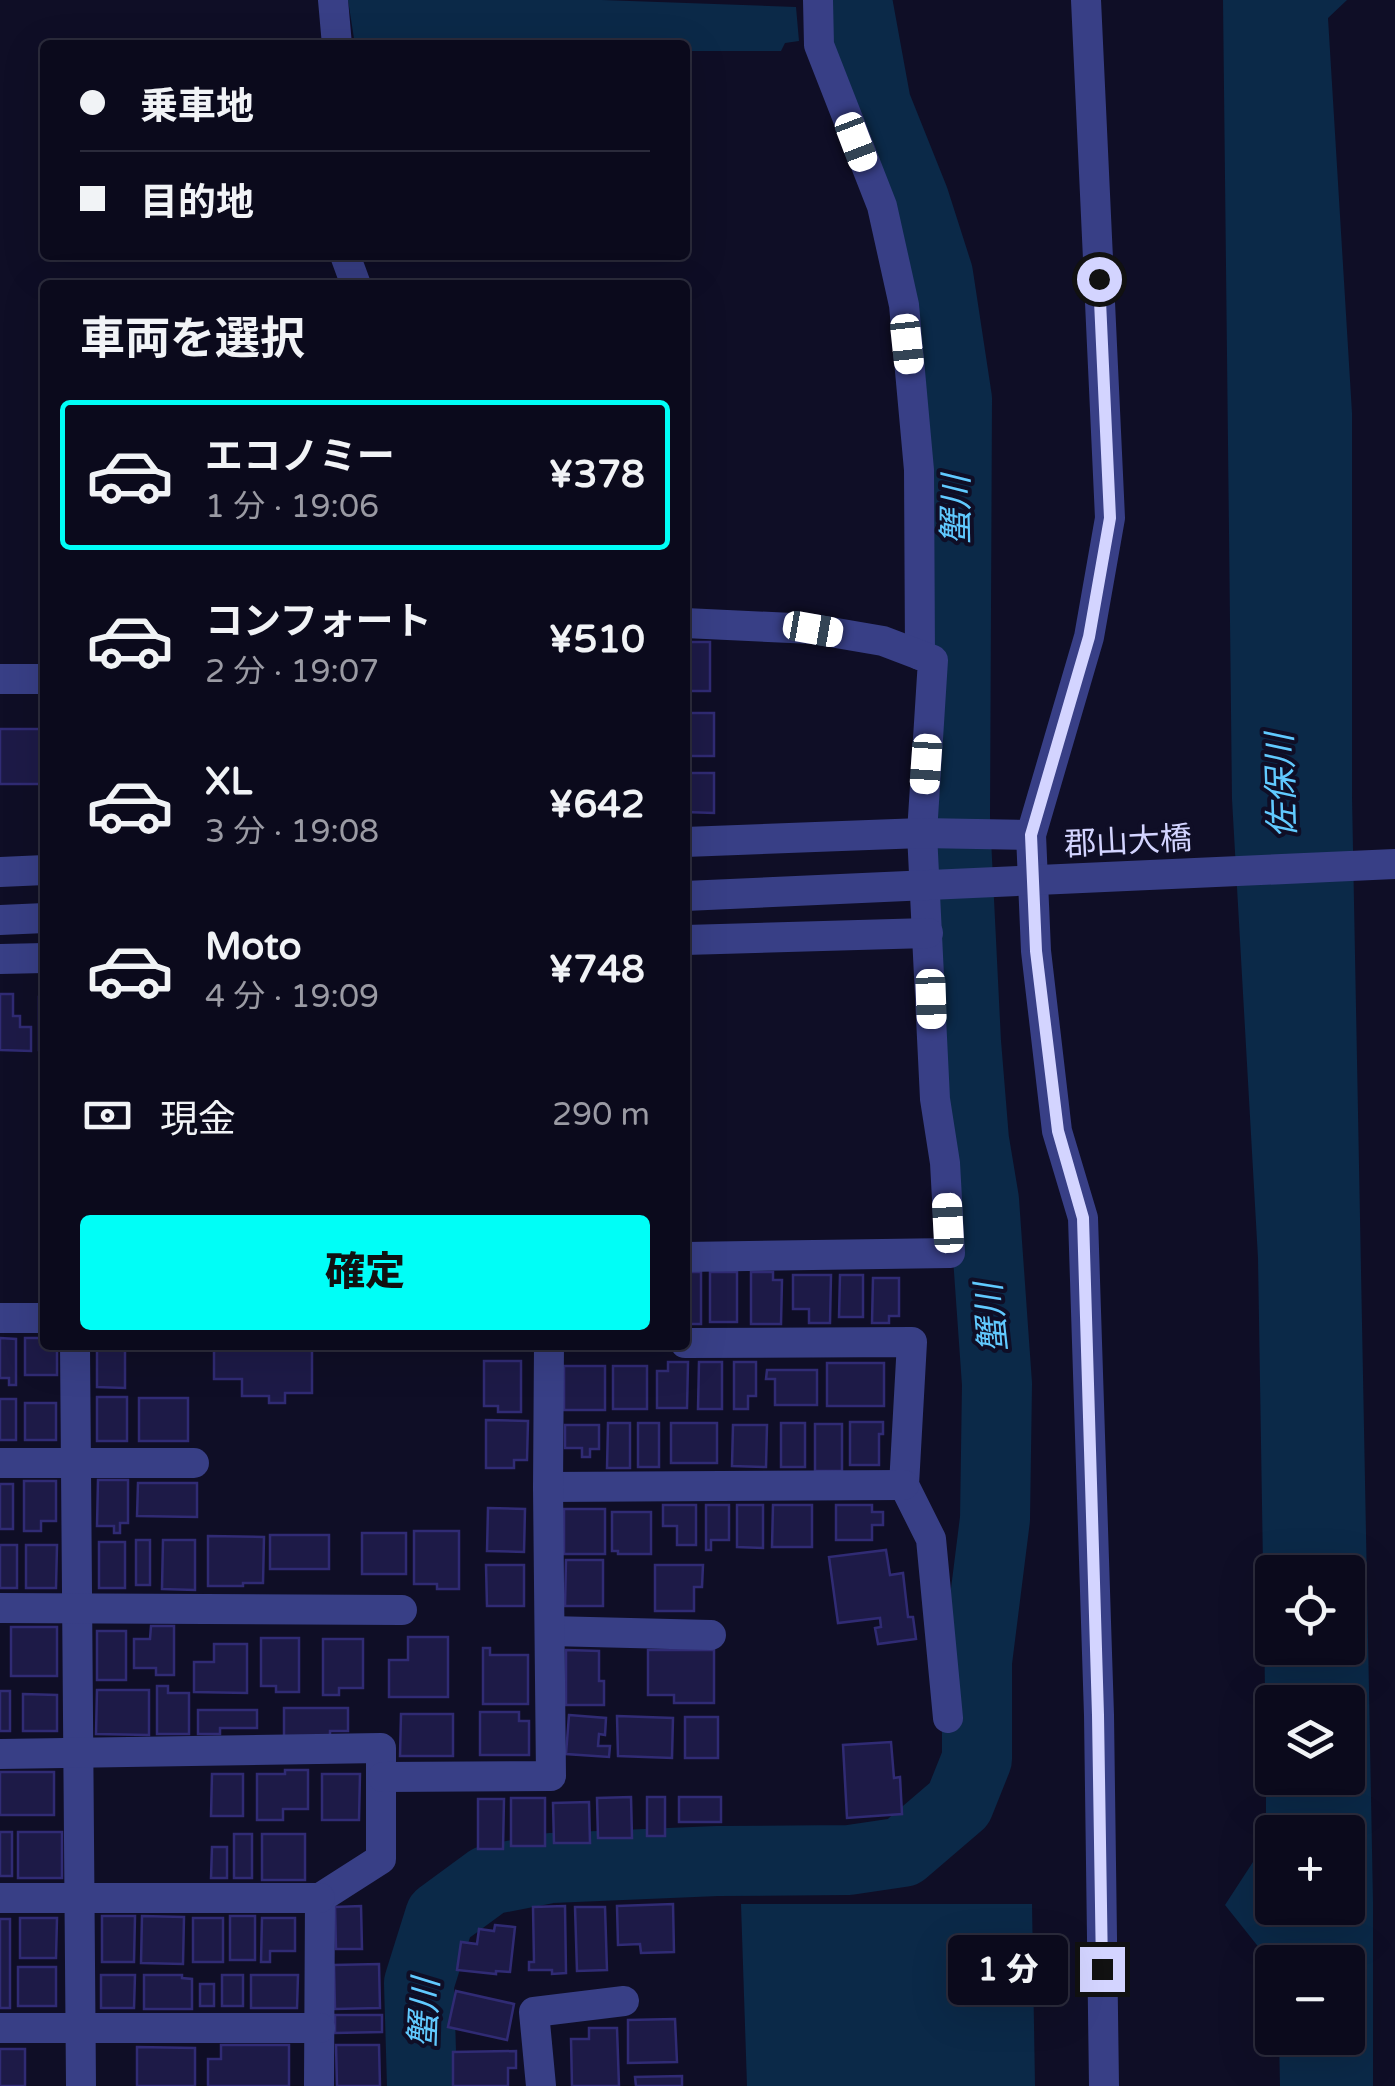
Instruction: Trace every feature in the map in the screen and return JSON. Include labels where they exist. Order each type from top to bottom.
[{"type":"street","points":[[333,0],[337,40]]},
{"type":"street","points":[[818,0],[819,45],[882,206],[904,305],[918,470],[920,655]]},
{"type":"street","points":[[1086,0],[1110,518],[1089,637],[1031,835],[1036,951],[1058,1131],[1083,1218],[1104,2086]]},
{"type":"street","points":[[690,623],[813,629],[883,641],[933,660],[922,833],[935,1099],[945,1163],[950,1252],[690,1256]]},
{"type":"street","points":[[0,679],[40,678]]},
{"type":"street","points":[[690,842],[922,833],[1031,835]]},
{"type":"street","name":"郡山大橋","points":[[690,896],[1395,864]]},
{"type":"street","points":[[0,872],[40,870]]},
{"type":"street","points":[[0,920],[40,918]]},
{"type":"street","points":[[690,940],[928,933]]},
{"type":"street","points":[[0,959],[40,958]]},
{"type":"street","points":[[0,1318],[40,1318]]},
{"type":"street","points":[[690,1343],[912,1342],[904,1485],[931,1539],[948,1718]]},
{"type":"street","points":[[75,1350],[82,2086]]},
{"type":"street","points":[[383,1778],[552,1776],[549,1350]]},
{"type":"street","points":[[0,1462],[194,1463]]},
{"type":"street","points":[[548,1486],[904,1485]]},
{"type":"street","points":[[0,1608],[402,1610]]},
{"type":"street","points":[[550,1632],[711,1635]]},
{"type":"street","points":[[0,1754],[381,1748],[383,1778],[381,1859],[320,1898],[0,1898]]},
{"type":"street","points":[[320,1898],[320,2086]]},
{"type":"street","points":[[541,2086],[534,2012],[624,2001]]},
{"type":"street","points":[[0,2028],[320,2028]]},
{"type":"water","points":[[348,0],[602,0],[796,7],[799,41],[785,43],[781,51],[690,51],[690,40],[354,40]]},
{"type":"water","name":"佐保川","points":[[1223,0],[1347,0],[1328,18],[1352,413],[1352,797],[1373,1902],[1373,2086],[1280,2086],[1279,2055],[1365,2055],[1365,1945],[1257,1945],[1225,1905],[1255,1859],[1255,1925],[1365,1925],[1365,1815],[1266,1815],[1266,1795],[1365,1795],[1365,1685],[1265,1685],[1265,1665],[1365,1665],[1365,1555],[1263,1555],[1258,1258],[1232,799]]},
{"type":"water","points":[[741,1904],[1032,1904],[1035,2086],[747,2086]]},
{"type":"building","points":[[690,642],[710,642],[710,691],[690,691]]},
{"type":"building","points":[[690,713],[714,713],[714,756],[690,756]]},
{"type":"building","points":[[0,729],[40,729],[40,784],[0,784]]},
{"type":"building","points":[[690,773],[714,773],[714,813],[690,812]]},
{"type":"building","points":[[0,994],[13,994],[13,1016],[20,1016],[20,1027],[31,1027],[31,1051],[0,1050]]},
{"type":"building","points":[[690,1272],[701,1272],[701,1324],[690,1324]]},
{"type":"building","points":[[710,1272],[737,1272],[737,1322],[710,1322]]},
{"type":"building","points":[[751,1272],[773,1272],[773,1280],[782,1280],[781,1324],[751,1324]]},
{"type":"building","points":[[793,1275],[831,1275],[830,1323],[809,1323],[809,1309],[793,1309]]},
{"type":"building","points":[[840,1275],[863,1275],[863,1317],[839,1317]]},
{"type":"building","points":[[873,1278],[899,1278],[899,1316],[889,1316],[889,1323],[872,1323]]},
{"type":"building","points":[[0,1338],[16,1339],[16,1385],[9,1385],[9,1378],[0,1378]]},
{"type":"building","points":[[25,1338],[40,1338],[40,1350],[57,1350],[57,1375],[25,1375]]},
{"type":"building","points":[[97,1350],[125,1350],[125,1388],[97,1387]]},
{"type":"building","points":[[214,1350],[312,1350],[312,1393],[285,1393],[285,1403],[269,1403],[269,1396],[242,1396],[242,1379],[214,1379]]},
{"type":"building","points":[[484,1361],[521,1361],[521,1412],[498,1412],[498,1406],[484,1406]]},
{"type":"building","points":[[668,1362],[688,1362],[687,1408],[657,1408],[657,1371],[668,1371]]},
{"type":"building","points":[[699,1362],[722,1362],[722,1409],[698,1409]]},
{"type":"building","points":[[734,1362],[756,1362],[756,1396],[748,1396],[748,1409],[734,1409]]},
{"type":"building","points":[[827,1363],[884,1363],[884,1406],[827,1406]]},
{"type":"building","points":[[564,1366],[605,1366],[605,1410],[564,1410]]},
{"type":"building","points":[[613,1366],[647,1366],[647,1409],[613,1409]]},
{"type":"building","points":[[767,1370],[817,1370],[817,1405],[775,1405],[775,1379],[766,1379]]},
{"type":"building","points":[[97,1397],[127,1397],[127,1441],[97,1441]]},
{"type":"building","points":[[139,1398],[188,1398],[188,1441],[139,1441]]},
{"type":"building","points":[[0,1399],[16,1399],[16,1440],[0,1440]]},
{"type":"building","points":[[25,1403],[56,1403],[56,1440],[25,1440]]},
{"type":"building","points":[[486,1420],[528,1421],[527,1460],[514,1460],[514,1468],[486,1468]]},
{"type":"building","points":[[850,1422],[883,1422],[879,1465],[850,1465]]},
{"type":"building","points":[[608,1423],[630,1423],[630,1468],[607,1468]]},
{"type":"building","points":[[638,1423],[659,1423],[659,1467],[638,1467]]},
{"type":"building","points":[[671,1423],[717,1423],[717,1463],[671,1463]]},
{"type":"building","points":[[781,1423],[805,1423],[805,1467],[781,1467]]},
{"type":"building","points":[[815,1424],[842,1424],[842,1471],[815,1471]]},
{"type":"building","points":[[565,1425],[599,1425],[599,1449],[590,1449],[590,1457],[582,1457],[582,1448],[565,1448]]},
{"type":"building","points":[[733,1425],[767,1425],[766,1467],[732,1466]]},
{"type":"building","points":[[98,1480],[128,1480],[128,1523],[120,1523],[120,1533],[114,1533],[114,1526],[97,1526]]},
{"type":"building","points":[[24,1481],[56,1481],[56,1521],[41,1521],[41,1531],[24,1531]]},
{"type":"building","points":[[138,1483],[197,1483],[197,1517],[137,1516]]},
{"type":"building","points":[[0,1484],[13,1484],[13,1529],[0,1529]]},
{"type":"building","points":[[663,1505],[696,1505],[696,1545],[677,1545],[677,1526],[663,1526]]},
{"type":"building","points":[[706,1505],[729,1505],[729,1540],[711,1540],[711,1550],[706,1550]]},
{"type":"building","points":[[737,1505],[763,1505],[763,1548],[737,1547]]},
{"type":"building","points":[[773,1505],[812,1505],[812,1547],[772,1547]]},
{"type":"building","points":[[836,1505],[872,1505],[872,1512],[883,1512],[883,1525],[872,1525],[872,1540],[836,1540]]},
{"type":"building","points":[[488,1508],[525,1509],[524,1552],[487,1551]]},
{"type":"building","points":[[564,1509],[605,1509],[605,1554],[564,1554]]},
{"type":"building","points":[[612,1512],[651,1512],[651,1554],[612,1551]]},
{"type":"building","points":[[414,1531],[459,1531],[459,1589],[414,1584]]},
{"type":"building","points":[[362,1533],[406,1533],[406,1574],[362,1574]]},
{"type":"building","points":[[270,1535],[329,1535],[329,1569],[270,1569]]},
{"type":"building","points":[[208,1536],[264,1537],[263,1583],[208,1586]]},
{"type":"building","points":[[136,1540],[150,1540],[150,1585],[136,1585]]},
{"type":"building","points":[[163,1540],[195,1540],[195,1590],[162,1589]]},
{"type":"building","points":[[99,1542],[125,1542],[125,1588],[99,1588]]},
{"type":"building","points":[[0,1545],[17,1545],[17,1588],[0,1588]]},
{"type":"building","points":[[26,1545],[57,1545],[56,1588],[26,1588]]},
{"type":"building","points":[[886,1550],[890,1575],[903,1573],[908,1617],[913,1617],[916,1639],[878,1644],[875,1628],[881,1627],[880,1618],[838,1623],[829,1557]]},
{"type":"building","points":[[566,1560],[603,1560],[603,1606],[565,1606]]},
{"type":"building","points":[[486,1565],[524,1565],[524,1606],[487,1606]]},
{"type":"building","points":[[655,1565],[703,1565],[702,1587],[694,1587],[694,1611],[655,1611]]},
{"type":"building","points":[[151,1626],[174,1626],[174,1675],[156,1675],[156,1668],[134,1668],[134,1639],[150,1639]]},
{"type":"building","points":[[11,1627],[57,1627],[57,1676],[11,1676]]},
{"type":"building","points":[[97,1631],[126,1631],[126,1680],[97,1680]]},
{"type":"building","points":[[408,1637],[448,1637],[448,1697],[389,1697],[389,1660],[408,1660]]},
{"type":"building","points":[[261,1638],[299,1638],[299,1692],[276,1692],[276,1686],[261,1686]]},
{"type":"building","points":[[323,1639],[363,1639],[363,1688],[339,1688],[339,1695],[323,1695]]},
{"type":"building","points":[[214,1644],[247,1644],[247,1693],[194,1692],[194,1662],[214,1662]]},
{"type":"building","points":[[483,1648],[490,1648],[490,1655],[528,1655],[528,1704],[483,1704]]},
{"type":"building","points":[[566,1650],[599,1651],[604,1705],[566,1705]]},
{"type":"building","points":[[648,1650],[714,1650],[714,1703],[674,1703],[674,1695],[648,1695]]},
{"type":"building","points":[[157,1686],[168,1686],[168,1693],[189,1693],[189,1734],[157,1734]]},
{"type":"building","points":[[97,1690],[149,1690],[149,1735],[96,1734]]},
{"type":"building","points":[[0,1691],[10,1691],[10,1731],[0,1731]]},
{"type":"building","points":[[23,1694],[57,1695],[57,1731],[23,1731]]},
{"type":"building","points":[[284,1708],[348,1708],[348,1731],[330,1731],[330,1737],[284,1737]]},
{"type":"building","points":[[198,1710],[257,1710],[257,1728],[220,1728],[220,1734],[198,1734]]},
{"type":"building","points":[[480,1712],[519,1712],[519,1721],[529,1721],[529,1755],[480,1755]]},
{"type":"building","points":[[401,1714],[453,1714],[453,1756],[400,1756]]},
{"type":"building","points":[[569,1715],[606,1718],[605,1735],[599,1734],[598,1746],[610,1746],[609,1757],[566,1754]]},
{"type":"building","points":[[617,1716],[673,1718],[672,1758],[618,1756]]},
{"type":"building","points":[[685,1717],[718,1717],[718,1758],[685,1758]]},
{"type":"building","points":[[891,1742],[894,1778],[900,1777],[902,1814],[847,1818],[843,1745]]},
{"type":"building","points":[[285,1770],[308,1770],[308,1809],[283,1809],[283,1820],[257,1820],[257,1774],[285,1774]]},
{"type":"building","points":[[0,1772],[54,1772],[54,1815],[0,1815]]},
{"type":"building","points":[[212,1774],[243,1774],[243,1816],[211,1816]]},
{"type":"building","points":[[322,1774],[360,1774],[359,1820],[322,1820]]},
{"type":"building","points":[[631,1797],[632,1838],[598,1838],[597,1798]]},
{"type":"building","points":[[647,1797],[665,1797],[665,1836],[647,1836]]},
{"type":"building","points":[[679,1797],[721,1797],[721,1822],[679,1822]]},
{"type":"building","points":[[511,1798],[545,1798],[545,1846],[511,1846]]},
{"type":"building","points":[[478,1799],[504,1799],[503,1849],[478,1849]]},
{"type":"building","points":[[589,1802],[590,1843],[554,1843],[553,1803]]},
{"type":"building","points":[[0,1832],[12,1832],[12,1876],[0,1876]]},
{"type":"building","points":[[18,1832],[62,1832],[62,1878],[18,1878]]},
{"type":"building","points":[[234,1834],[252,1834],[252,1878],[234,1878]]},
{"type":"building","points":[[262,1834],[305,1834],[305,1880],[262,1880]]},
{"type":"building","points":[[212,1847],[227,1847],[227,1878],[211,1878]]},
{"type":"building","points":[[673,1904],[674,1952],[641,1953],[640,1944],[618,1945],[617,1906]]},
{"type":"building","points":[[361,1906],[362,1949],[336,1949],[335,1907]]},
{"type":"building","points":[[565,1906],[566,1973],[529,1970],[529,1962],[534,1962],[533,1907]]},
{"type":"building","points":[[575,1907],[605,1907],[607,1970],[577,1971]]},
{"type":"building","points":[[102,1916],[135,1916],[134,1962],[102,1962]]},
{"type":"building","points":[[142,1916],[184,1917],[183,1964],[141,1963]]},
{"type":"building","points":[[230,1916],[255,1916],[255,1960],[230,1960]]},
{"type":"building","points":[[20,1918],[57,1918],[56,1958],[20,1958]]},
{"type":"building","points":[[193,1918],[223,1918],[223,1962],[193,1962]]},
{"type":"building","points":[[262,1918],[295,1918],[295,1951],[270,1951],[270,1962],[261,1962]]},
{"type":"building","points":[[0,1919],[10,1919],[10,2008],[0,2008]]},
{"type":"building","points":[[495,1925],[515,1927],[510,1972],[457,1970],[461,1942],[477,1944],[479,1929],[494,1931]]},
{"type":"building","points":[[379,1964],[380,2008],[335,2009],[334,1965]]},
{"type":"building","points":[[18,1967],[56,1967],[56,2006],[18,2006]]},
{"type":"building","points":[[101,1975],[135,1975],[134,2008],[101,2008]]},
{"type":"building","points":[[144,1975],[182,1975],[192,1979],[192,2009],[144,2009]]},
{"type":"building","points":[[222,1975],[243,1975],[243,2006],[222,2006]]},
{"type":"building","points":[[251,1975],[298,1975],[297,2008],[251,2008]]},
{"type":"building","points":[[200,1984],[214,1984],[214,2006],[200,2006]]},
{"type":"building","points":[[456,1991],[514,2004],[507,2040],[448,2027]]},
{"type":"building","points":[[335,2015],[382,2015],[382,2032],[335,2033]]},
{"type":"building","points":[[675,2019],[677,2062],[628,2063],[628,2020]]},
{"type":"building","points":[[589,2028],[617,2028],[619,2086],[572,2086],[571,2039],[589,2039]]},
{"type":"building","points":[[221,2045],[289,2045],[289,2086],[208,2086],[208,2059],[221,2059]]},
{"type":"building","points":[[336,2045],[379,2045],[380,2086],[337,2086]]},
{"type":"building","points":[[137,2047],[195,2048],[195,2086],[137,2086]]},
{"type":"building","points":[[0,2049],[25,2049],[25,2086],[0,2086]]},
{"type":"building","points":[[516,2051],[516,2068],[508,2068],[508,2086],[453,2086],[453,2052]]},
{"type":"building","points":[[682,2076],[682,2086],[636,2086],[635,2077]]},
{"type":"waterway","name":"蟹川","points":[[422,2086],[419,1983],[440,1916],[489,1880],[551,1868],[849,1860],[903,1852],[959,1804],[977,1759],[977,1662],[995,1519],[997,1384],[984,1200],[974,1140],[966,1042],[955,819],[957,399],[938,274],[914,199],[876,104],[857,0]]},
{"type":"route","points":[[1099,279],[1110,518],[1089,637],[1031,835],[1036,951],[1058,1131],[1083,1218],[1102,1969]]}]
